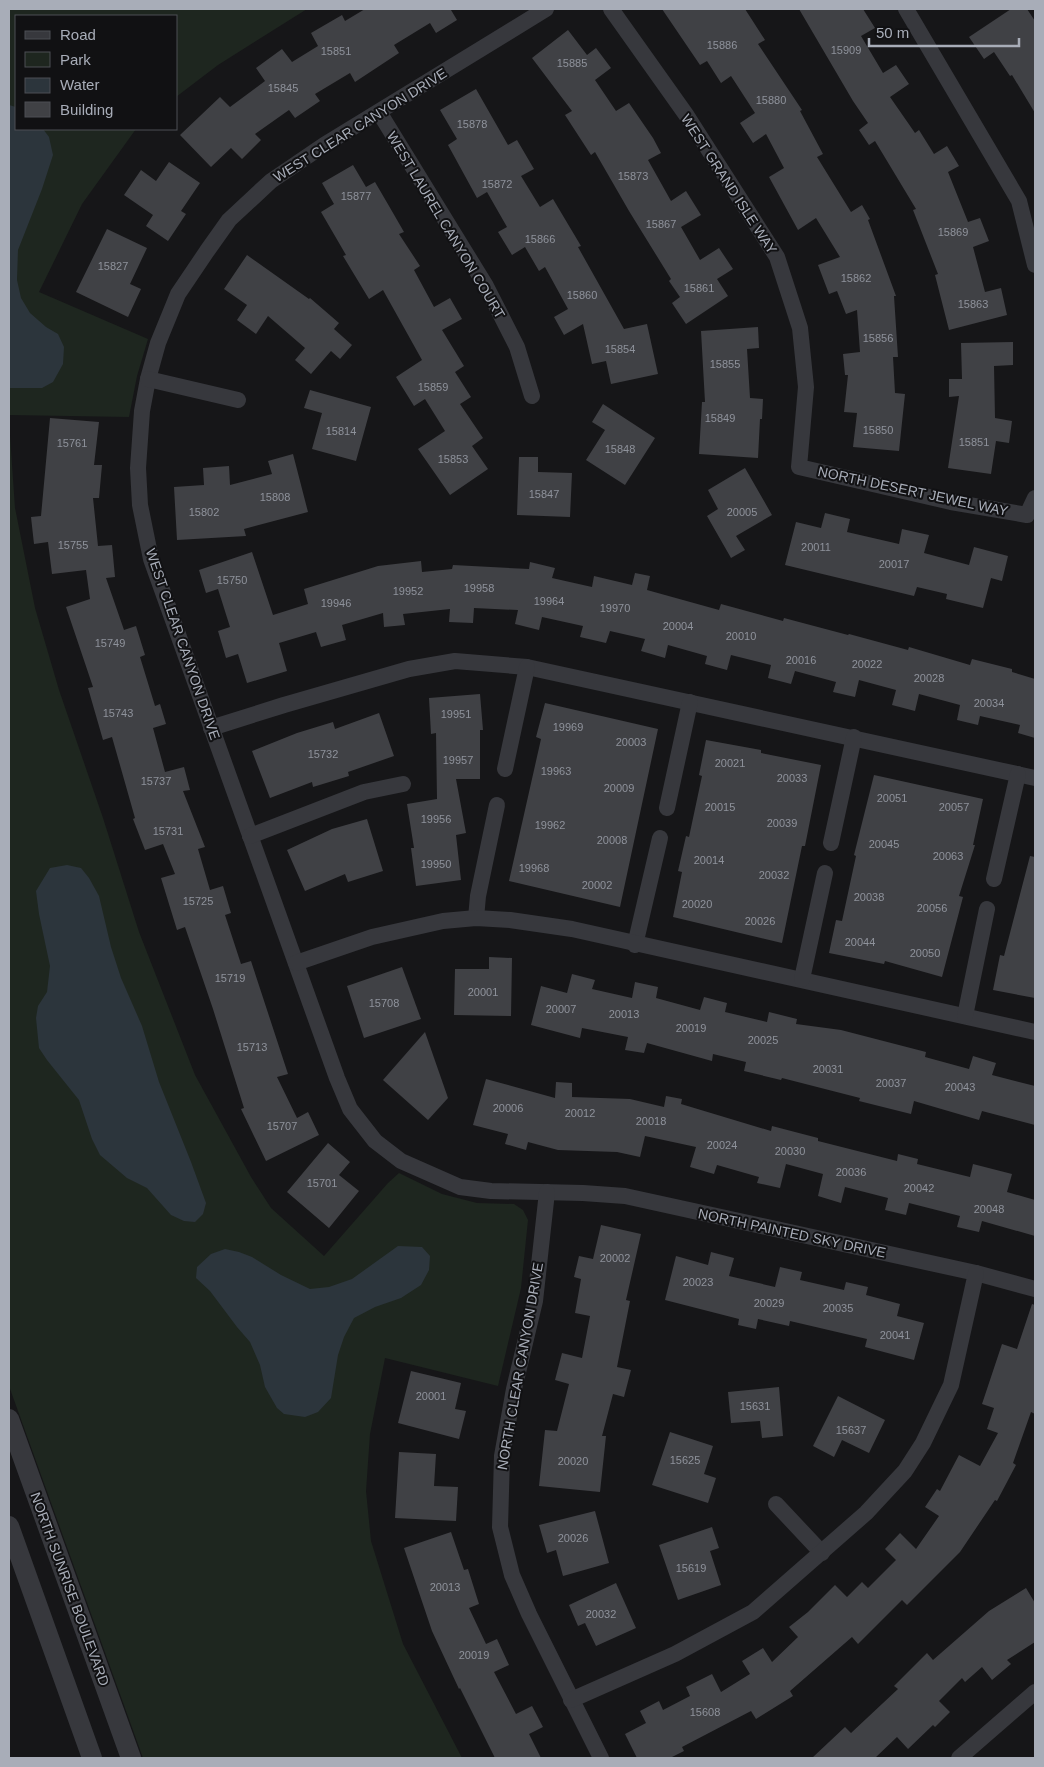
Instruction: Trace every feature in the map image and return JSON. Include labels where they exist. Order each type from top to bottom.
[{"type":"street","name":"WEST CLEAR CANYON DRIVE","points":[[546,9],[324,145],[271,181],[229,220],[178,294],[158,344],[148,379],[142,411],[138,468],[140,505],[151,559],[336,1078],[350,1109],[375,1141],[401,1161],[460,1187],[491,1191],[547,1192]]},
{"type":"street","name":"WEST GRAND ISLE WAY","points":[[611,9],[686,116],[777,257],[800,328],[806,387],[798,467]]},
{"type":"street","points":[[906,9],[1019,201],[1035,265]]},
{"type":"street","name":"WEST LAUREL CANYON COURT","points":[[379,112],[486,286],[517,347],[532,396]]},
{"type":"street","points":[[148,379],[238,400]]},
{"type":"street","name":"NORTH DESERT JEWEL WAY","points":[[798,467],[952,502],[1028,515],[1035,498]]},
{"type":"street","points":[[211,728],[284,704],[410,669],[455,661],[527,667],[1035,778]]},
{"type":"street","points":[[505,769],[527,667]]},
{"type":"street","points":[[667,808],[690,702]]},
{"type":"street","points":[[831,843],[854,738]]},
{"type":"street","points":[[994,879],[1018,774]]},
{"type":"street","points":[[250,836],[364,792],[403,784]]},
{"type":"street","points":[[476,918],[478,896],[497,805]]},
{"type":"street","points":[[635,944],[660,838]]},
{"type":"street","points":[[802,979],[825,873]]},
{"type":"street","points":[[965,1016],[987,909]]},
{"type":"street","points":[[296,963],[372,937],[443,921],[476,918],[510,920],[572,929],[1035,1032]]},
{"type":"street","name":"NORTH PAINTED SKY DRIVE","points":[[547,1192],[625,1196],[976,1273],[1035,1289]]},
{"type":"street","name":"NORTH CLEAR CANYON DRIVE","points":[[547,1192],[535,1300],[514,1389],[502,1456],[500,1527],[512,1575],[571,1700],[601,1758]]},
{"type":"street","points":[[571,1700],[675,1654],[753,1612],[866,1513],[905,1471],[923,1443],[951,1385],[976,1273]]},
{"type":"street","name":"NORTH SUNRISE BOULEVARD","points":[[9,1419],[130,1758]]},
{"type":"street","points":[[776,1504],[822,1553]]},
{"type":"street","points":[[9,1526],[92,1758]]},
{"type":"street","points":[[958,1758],[1035,1692]]},
{"type":"green space","points":[[9,9],[307,9],[218,65],[178,95],[178,15],[15,15],[15,130],[135,130],[82,204],[39,292],[148,339],[137,376],[129,417],[9,415]]},
{"type":"green space","points":[[9,421],[15,508],[35,608],[59,690],[103,818],[139,932],[195,1075],[251,1177],[271,1208],[324,1256],[399,1173],[442,1194],[477,1203],[514,1204],[523,1210],[528,1220],[521,1288],[498,1386],[385,1358],[370,1434],[366,1491],[371,1541],[403,1644],[462,1758],[143,1758],[9,1386]]},
{"type":"water","points":[[9,105],[15,107],[15,130],[44,130],[49,137],[53,155],[18,250],[17,280],[21,298],[30,313],[46,327],[58,334],[64,347],[63,364],[53,382],[42,388],[9,388]]},
{"type":"water","points":[[67,865],[81,868],[99,896],[111,947],[121,978],[142,1026],[159,1082],[206,1203],[203,1214],[195,1222],[184,1221],[171,1215],[147,1188],[127,1178],[100,1155],[92,1139],[79,1100],[39,1048],[36,1018],[38,1006],[47,992],[50,966],[36,891],[50,868]]},
{"type":"water","points":[[398,1246],[422,1247],[430,1256],[429,1270],[421,1285],[401,1298],[375,1307],[354,1318],[344,1337],[338,1355],[331,1398],[318,1412],[305,1417],[284,1414],[277,1408],[265,1387],[260,1365],[250,1342],[210,1291],[196,1278],[197,1267],[211,1254],[225,1249],[252,1257],[281,1275],[310,1289],[329,1287],[352,1279]]},
{"type":"building","points":[[365,9],[454,9],[451,10],[457,20],[436,33],[430,23],[394,45],[399,53],[355,82],[350,73],[315,94],[320,101],[295,118],[289,110],[255,134],[261,140],[242,159],[231,148],[211,167],[180,135],[220,97],[230,107],[265,81],[256,68],[282,49],[292,62],[318,46],[311,33],[342,15],[345,21]]},
{"type":"building","points":[[662,9],[745,9],[765,40],[758,44],[802,110],[800,111],[823,154],[817,157],[851,212],[862,205],[870,219],[868,220],[896,296],[894,296],[898,357],[893,357],[895,393],[905,394],[899,451],[853,447],[857,413],[844,412],[848,375],[845,375],[843,354],[860,352],[857,310],[846,314],[837,291],[829,294],[818,265],[840,257],[816,218],[798,230],[769,177],[784,168],[766,134],[753,143],[740,123],[755,113],[731,76],[721,83],[707,61],[700,65]]},
{"type":"building","points":[[799,9],[863,9],[875,28],[861,36],[883,73],[896,65],[909,84],[890,97],[915,133],[919,130],[934,154],[947,146],[959,166],[948,172],[968,222],[980,218],[989,241],[973,247],[985,292],[1001,288],[1007,315],[949,330],[935,275],[938,274],[913,210],[916,209],[875,141],[869,145],[859,130],[868,123]]},
{"type":"building","points":[[1011,9],[1027,9],[1035,21],[1035,113],[1012,75],[1010,76],[994,52],[984,59],[969,37]]},
{"type":"building","points":[[568,30],[587,55],[596,48],[611,68],[595,80],[616,111],[629,103],[653,138],[661,153],[648,160],[671,201],[686,191],[701,215],[681,227],[700,260],[719,248],[733,269],[717,279],[728,296],[686,324],[672,303],[680,297],[669,281],[671,279],[595,152],[591,155],[565,115],[572,111],[532,58]]},
{"type":"building","points":[[476,89],[508,145],[517,140],[534,169],[521,176],[540,207],[553,199],[581,246],[578,247],[624,329],[647,324],[658,374],[611,384],[606,361],[592,364],[583,324],[564,335],[554,317],[568,309],[545,267],[539,271],[525,247],[512,255],[498,232],[507,227],[487,192],[477,198],[448,145],[457,139],[440,110]]},
{"type":"building","points":[[169,162],[200,183],[181,211],[186,214],[168,241],[146,226],[153,215],[124,195],[141,170],[156,181]]},
{"type":"building","points":[[353,165],[366,187],[375,182],[404,232],[399,234],[420,266],[414,270],[434,307],[450,298],[462,319],[442,330],[464,366],[455,372],[471,397],[460,404],[483,438],[472,446],[488,469],[450,495],[418,449],[445,431],[425,399],[414,406],[396,377],[422,360],[383,290],[369,299],[343,256],[346,255],[321,212],[334,204],[322,183]]},
{"type":"building","points":[[107,229],[147,248],[130,284],[141,289],[128,317],[76,292]]},
{"type":"building","points":[[247,255],[310,298],[339,323],[334,329],[352,345],[340,359],[331,351],[311,374],[295,360],[305,348],[268,316],[256,334],[237,320],[247,305],[224,289]]},
{"type":"building","points":[[758,327],[759,348],[747,349],[750,398],[763,399],[758,458],[699,454],[702,402],[705,402],[701,331]]},
{"type":"building","points":[[1013,342],[1013,365],[994,366],[995,418],[1012,421],[1009,443],[996,441],[991,474],[948,468],[959,396],[949,397],[949,379],[962,379],[961,343]]},
{"type":"building","points":[[310,390],[371,407],[356,461],[312,449],[322,413],[304,408]]},
{"type":"building","points":[[603,404],[655,438],[625,485],[586,460],[605,430],[592,422]]},
{"type":"building","points":[[50,418],[99,422],[94,465],[102,465],[99,498],[93,498],[98,546],[112,545],[115,577],[106,578],[124,630],[136,626],[145,655],[140,657],[155,706],[160,704],[166,724],[153,728],[165,772],[184,767],[190,790],[183,791],[205,847],[198,849],[210,890],[223,886],[231,913],[225,915],[241,964],[251,961],[288,1074],[277,1077],[297,1118],[308,1112],[319,1135],[266,1161],[241,1109],[244,1108],[185,927],[177,930],[161,878],[175,874],[163,844],[145,850],[133,819],[135,818],[112,737],[103,740],[88,688],[93,687],[66,607],[90,599],[86,570],[52,574],[48,542],[34,544],[31,517],[41,516]]},
{"type":"building","points":[[293,454],[308,512],[244,529],[246,536],[177,540],[174,487],[204,485],[203,468],[229,466],[230,485],[272,474],[268,461]]},
{"type":"building","points":[[519,457],[538,457],[538,472],[572,473],[570,517],[517,515]]},
{"type":"building","points":[[745,468],[772,515],[736,536],[745,550],[731,558],[707,516],[718,509],[708,490]]},
{"type":"building","points":[[825,513],[850,519],[847,532],[899,544],[902,529],[929,535],[924,553],[969,565],[974,547],[1008,556],[1002,581],[991,578],[983,608],[946,599],[947,594],[917,587],[914,596],[785,565],[796,522],[821,528]]},
{"type":"building","points":[[252,552],[273,615],[308,604],[304,589],[378,566],[421,561],[422,572],[452,569],[453,565],[529,569],[530,562],[555,568],[552,578],[592,587],[594,576],[632,585],[635,573],[650,576],[647,590],[719,610],[721,604],[783,621],[784,618],[908,650],[909,647],[970,665],[972,659],[1012,669],[1012,672],[1035,679],[1035,738],[1018,733],[1020,725],[980,716],[978,725],[957,720],[960,705],[919,694],[915,711],[892,705],[896,690],[859,680],[855,697],[833,692],[836,682],[795,671],[791,684],[768,678],[771,665],[731,655],[727,670],[705,664],[707,656],[668,645],[665,658],[641,651],[645,639],[610,631],[606,643],[580,637],[583,626],[542,617],[539,630],[515,624],[518,610],[474,608],[473,623],[449,622],[450,609],[403,614],[405,625],[384,627],[383,613],[342,625],[346,640],[321,647],[316,632],[279,643],[287,671],[247,683],[238,654],[226,658],[218,631],[230,627],[218,589],[206,593],[199,570]]},
{"type":"building","points":[[480,694],[483,730],[480,730],[480,779],[456,779],[466,833],[456,835],[461,880],[416,886],[411,848],[414,848],[407,804],[437,799],[436,733],[431,734],[429,698]]},
{"type":"building","points":[[545,703],[658,729],[620,907],[509,881],[541,739],[536,737]]},
{"type":"building","points":[[379,713],[394,756],[348,772],[349,776],[313,787],[312,782],[270,798],[252,751],[297,733],[333,722],[335,729]]},
{"type":"building","points":[[706,740],[761,750],[761,753],[821,765],[805,846],[802,846],[782,943],[673,917],[682,872],[678,871],[686,836],[689,837],[702,776],[699,775]]},
{"type":"building","points":[[874,775],[983,799],[973,845],[975,845],[959,896],[963,897],[942,977],[885,961],[884,964],[829,953],[836,920],[842,921],[856,856],[854,855]]},
{"type":"building","points":[[367,819],[383,871],[348,882],[345,874],[305,891],[287,850],[332,829]]},
{"type":"building","points":[[1030,856],[1035,857],[1035,998],[993,990],[1000,955],[1004,956]]},
{"type":"building","points":[[489,957],[512,958],[511,1016],[454,1015],[455,969],[489,969]]},
{"type":"building","points":[[402,967],[421,1019],[364,1038],[347,986]]},
{"type":"building","points":[[572,974],[595,980],[592,989],[632,998],[635,982],[658,987],[656,998],[700,1010],[704,997],[727,1003],[725,1012],[767,1022],[769,1012],[797,1019],[796,1024],[841,1030],[926,1052],[925,1057],[969,1069],[973,1056],[996,1063],[992,1075],[1035,1086],[1035,1125],[982,1111],[979,1120],[914,1101],[911,1114],[859,1101],[860,1098],[782,1078],[781,1080],[744,1071],[746,1062],[713,1054],[712,1061],[647,1043],[644,1053],[625,1050],[628,1037],[582,1028],[580,1038],[531,1025],[541,986],[567,993]]},
{"type":"building","points":[[425,1032],[448,1098],[428,1120],[383,1080]]},
{"type":"building","points":[[486,1079],[555,1098],[556,1082],[572,1083],[572,1097],[630,1099],[664,1107],[666,1096],[682,1099],[681,1104],[771,1131],[772,1126],[818,1138],[818,1141],[897,1161],[898,1154],[918,1159],[917,1164],[970,1177],[973,1164],[1012,1174],[1007,1192],[1035,1200],[1035,1236],[982,1221],[979,1232],[957,1227],[960,1216],[909,1203],[906,1215],[885,1210],[888,1198],[845,1187],[841,1203],[818,1196],[823,1174],[786,1164],[780,1188],[757,1183],[759,1177],[717,1165],[714,1174],[690,1167],[696,1147],[645,1136],[640,1157],[617,1152],[558,1150],[528,1142],[526,1150],[505,1144],[508,1134],[473,1125]]},
{"type":"building","points":[[328,1143],[350,1162],[339,1175],[359,1191],[329,1228],[287,1192]]},
{"type":"building","points":[[601,1225],[641,1234],[626,1300],[630,1301],[617,1367],[631,1370],[624,1397],[613,1394],[602,1436],[606,1436],[600,1492],[539,1486],[545,1430],[557,1431],[569,1384],[555,1380],[562,1353],[582,1358],[590,1316],[575,1313],[581,1279],[574,1277],[579,1256],[593,1259]]},
{"type":"building","points":[[711,1252],[734,1258],[729,1276],[775,1287],[780,1267],[802,1272],[800,1280],[844,1290],[846,1282],[868,1287],[866,1295],[900,1304],[897,1316],[924,1323],[914,1360],[865,1347],[867,1339],[790,1321],[789,1326],[758,1319],[756,1329],[738,1325],[739,1319],[665,1300],[676,1256],[708,1265]]},
{"type":"building","points":[[1032,1304],[1035,1305],[1035,1414],[1031,1412],[1013,1463],[1016,1465],[997,1501],[995,1500],[960,1552],[907,1605],[902,1600],[858,1644],[852,1637],[790,1691],[793,1696],[756,1719],[751,1711],[682,1747],[684,1751],[670,1758],[637,1758],[625,1734],[646,1723],[640,1711],[659,1701],[663,1710],[690,1696],[686,1687],[712,1674],[721,1692],[750,1674],[742,1661],[763,1648],[772,1662],[798,1637],[789,1627],[808,1612],[835,1585],[847,1597],[862,1582],[868,1588],[896,1560],[885,1549],[900,1533],[916,1549],[939,1516],[925,1507],[937,1489],[940,1491],[959,1455],[980,1466],[998,1433],[987,1429],[994,1408],[982,1404],[1002,1344],[1017,1349]]},
{"type":"building","points":[[411,1371],[461,1383],[455,1409],[466,1411],[459,1439],[398,1423]]},
{"type":"building","points":[[779,1387],[783,1436],[762,1438],[760,1421],[731,1423],[728,1392]]},
{"type":"building","points":[[838,1396],[885,1420],[869,1453],[842,1440],[834,1457],[813,1446]]},
{"type":"building","points":[[670,1432],[713,1446],[704,1474],[716,1478],[708,1503],[652,1485]]},
{"type":"building","points":[[399,1452],[436,1454],[434,1486],[458,1487],[456,1521],[395,1518]]},
{"type":"building","points":[[595,1511],[609,1563],[563,1576],[556,1550],[547,1553],[539,1525]]},
{"type":"building","points":[[712,1527],[719,1548],[710,1551],[721,1585],[678,1600],[659,1545]]},
{"type":"building","points":[[451,1532],[464,1570],[468,1569],[479,1604],[469,1608],[486,1644],[497,1639],[509,1665],[494,1672],[516,1714],[532,1706],[543,1727],[529,1734],[541,1758],[495,1758],[459,1689],[432,1631],[404,1548]]},
{"type":"building","points":[[616,1583],[636,1628],[596,1646],[585,1623],[578,1626],[569,1605]]},
{"type":"building","points":[[1026,1588],[1035,1603],[1035,1642],[1007,1660],[1011,1664],[992,1680],[982,1667],[965,1682],[962,1678],[939,1701],[950,1712],[908,1749],[897,1737],[875,1758],[812,1758],[845,1727],[851,1733],[898,1689],[894,1686],[927,1653],[933,1660],[989,1611]]}]
